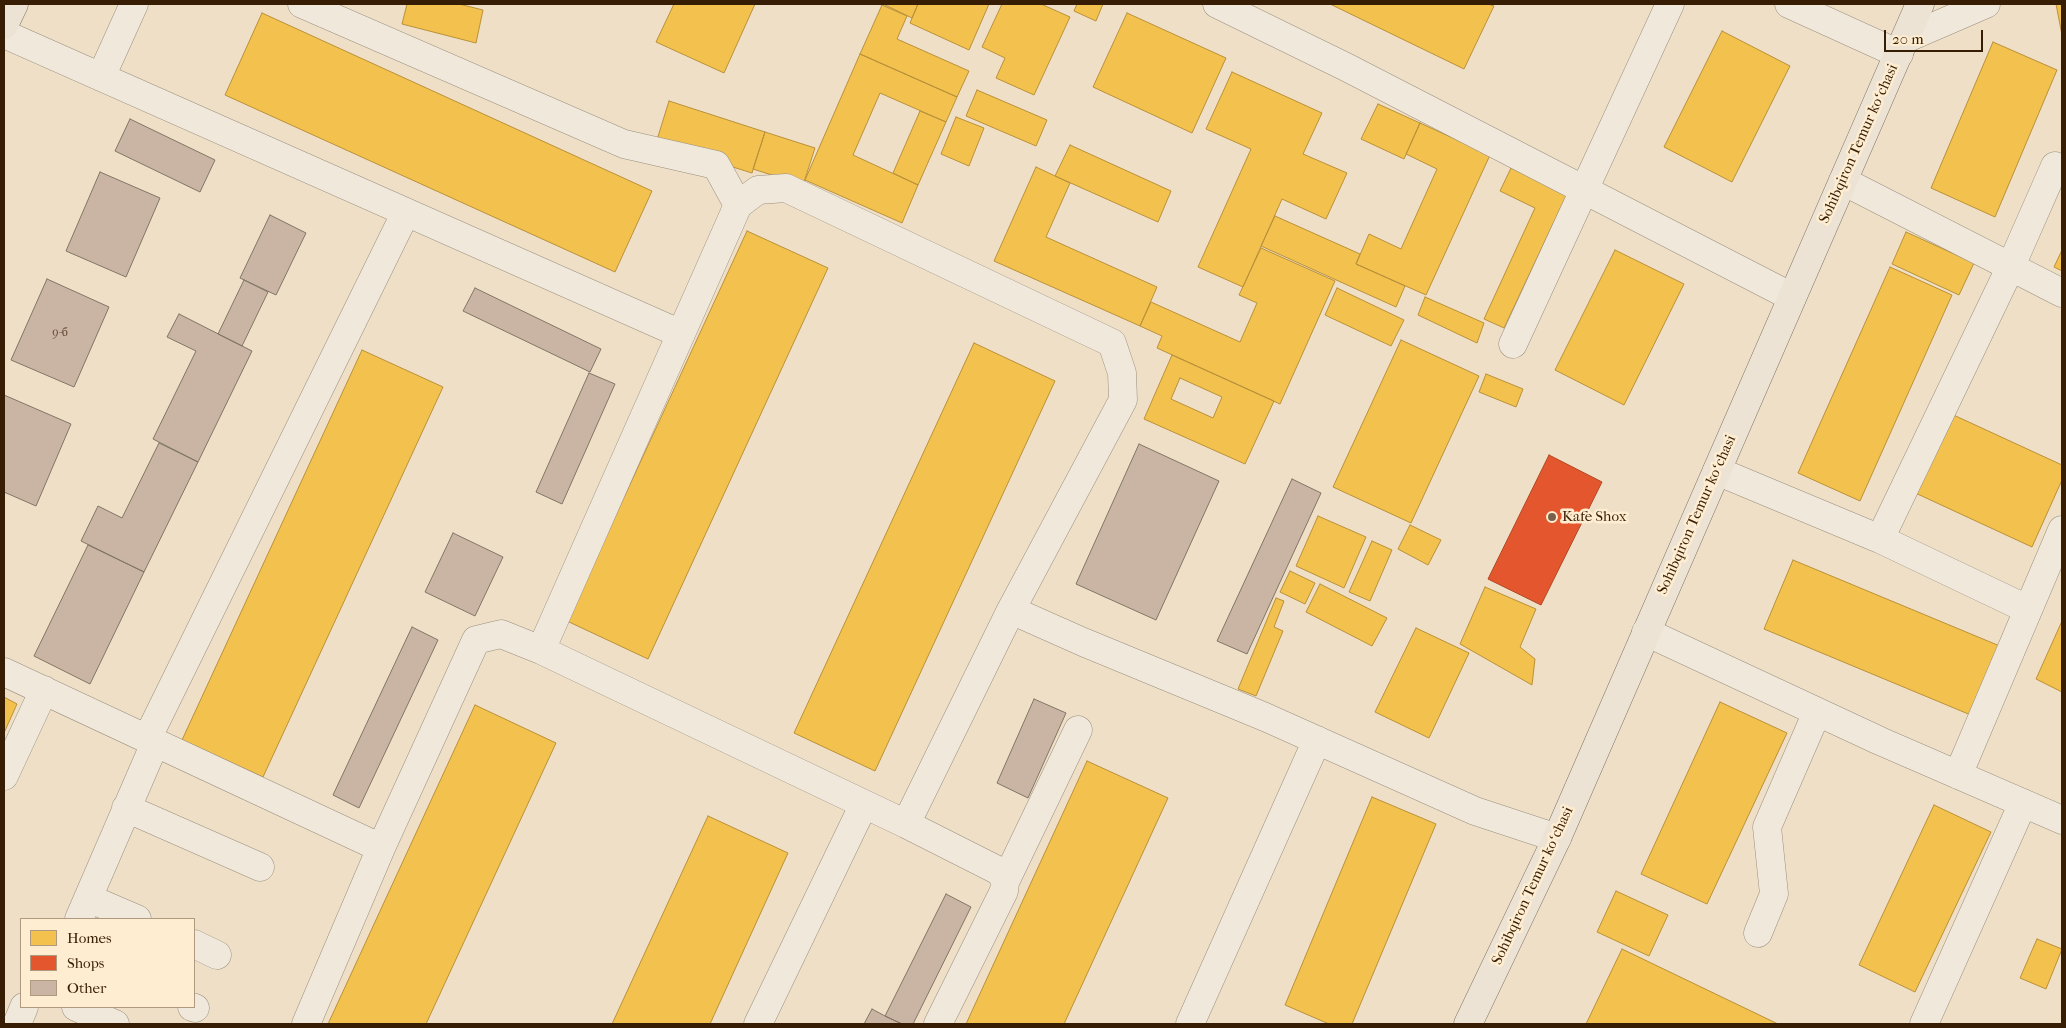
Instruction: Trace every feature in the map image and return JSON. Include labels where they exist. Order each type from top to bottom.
[{"type":"main road","points":[[4,25],[14,4]]},
{"type":"main road","name":"Sohibqiron Temur koʻchasi","points":[[1471,1024],[1557,838],[1920,4]]},
{"type":"lane","points":[[101,77],[134,4]]},
{"type":"lane","points":[[302,4],[624,144],[716,165],[738,205]]},
{"type":"lane","points":[[1220,4],[1792,297]]},
{"type":"lane","points":[[1513,344],[1670,4]]},
{"type":"lane","points":[[1789,4],[1902,47],[1986,4]]},
{"type":"lane","points":[[4,34],[681,334]]},
{"type":"lane","points":[[1880,539],[2011,266],[2055,166]]},
{"type":"lane","points":[[1843,181],[2062,293]]},
{"type":"lane","points":[[541,650],[738,205],[758,190],[786,188],[1112,343],[1122,373],[1123,400],[1011,610],[906,824]]},
{"type":"lane","points":[[132,918],[83,908],[126,808],[151,741],[406,212]]},
{"type":"lane","points":[[1717,470],[1880,539],[2027,609]]},
{"type":"lane","points":[[1958,775],[2062,530]]},
{"type":"lane","points":[[1011,610],[1317,740],[1475,811],[1557,838]]},
{"type":"lane","points":[[1646,632],[1817,712],[2062,820]]},
{"type":"lane","points":[[306,1024],[381,848],[476,640],[501,634],[541,650],[906,824],[1002,872],[1005,882]]},
{"type":"lane","points":[[4,672],[381,848]]},
{"type":"lane","points":[[4,776],[44,690]]},
{"type":"lane","points":[[1758,933],[1774,894],[1767,827],[1817,712]]},
{"type":"lane","points":[[938,1024],[1004,891],[1005,882],[1078,730]]},
{"type":"lane","points":[[1190,1024],[1317,740]]},
{"type":"lane","points":[[1924,1024],[2023,803]]},
{"type":"lane","points":[[758,1024],[864,804]]},
{"type":"lane","points":[[126,808],[260,867]]},
{"type":"lane","points":[[17,1024],[24,1008]]},
{"type":"lane","points":[[78,1008],[115,1024]]},
{"type":"building: Homes","points":[[407,4],[459,4],[483,10],[476,43],[402,24]]},
{"type":"building: Homes","points":[[674,4],[755,4],[724,73],[656,42]]},
{"type":"building: Homes","points":[[883,4],[918,4],[912,18]]},
{"type":"building: Homes","points":[[918,4],[989,4],[969,50],[910,23]]},
{"type":"building: Homes","points":[[1002,4],[1041,4],[1070,17],[1034,95],[996,78],[1005,58],[982,47]]},
{"type":"building: Homes","points":[[1077,4],[1103,4],[1096,21],[1074,11]]},
{"type":"building: Homes","points":[[1330,4],[1488,4],[1494,6],[1464,69]]},
{"type":"building: Homes","points":[[2056,4],[2062,4],[2062,35]]},
{"type":"building: Homes","points":[[882,5],[907,16],[897,39],[969,71],[957,97],[860,54]]},
{"type":"building: Homes","points":[[262,13],[652,191],[615,272],[225,95]]},
{"type":"building: Homes","points":[[1127,13],[1226,58],[1192,133],[1093,87]]},
{"type":"building: Homes","points":[[1722,31],[1790,66],[1732,182],[1664,147]]},
{"type":"building: Homes","points":[[1993,42],[2057,70],[1995,217],[1931,188]]},
{"type":"building: Homes","points":[[860,54],[957,97],[946,122],[880,93],[853,155],[918,185],[902,223],[805,180]]},
{"type":"building: Homes","points":[[1232,72],[1322,113],[1303,154],[1347,173],[1326,219],[1282,199],[1243,287],[1198,267],[1251,149],[1206,129]]},
{"type":"building: Homes","points":[[977,90],[1047,120],[1036,146],[966,116]]},
{"type":"building: Homes","points":[[669,101],[765,132],[752,173],[656,143]]},
{"type":"building: Homes","points":[[1378,104],[1420,123],[1404,159],[1361,139]]},
{"type":"building: Homes","points":[[920,111],[946,122],[918,185],[893,173]]},
{"type":"building: Homes","points":[[956,117],[984,128],[969,166],[941,154]]},
{"type":"building: Homes","points":[[1420,123],[1490,155],[1426,295],[1356,264],[1369,234],[1401,249],[1437,169],[1406,154]]},
{"type":"building: Homes","points":[[765,132],[815,148],[803,185],[753,169]]},
{"type":"building: Homes","points":[[1070,145],[1171,191],[1158,222],[1055,176]]},
{"type":"building: Homes","points":[[1036,167],[1070,183],[1046,237],[1157,287],[1140,326],[994,261]]},
{"type":"building: Homes","points":[[1511,168],[1567,194],[1504,328],[1484,319],[1535,208],[1500,191]]},
{"type":"building: Homes","points":[[1275,216],[1360,254],[1356,264],[1405,286],[1396,307],[1261,246]]},
{"type":"building: Homes","points":[[747,231],[828,268],[648,659],[567,621]]},
{"type":"building: Homes","points":[[1906,232],[1974,263],[1959,295],[1892,264]]},
{"type":"building: Homes","points":[[1261,248],[1335,281],[1280,404],[1157,348],[1162,336],[1140,326],[1151,302],[1240,342],[1257,303],[1239,295]]},
{"type":"building: Homes","points":[[1615,250],[1684,284],[1624,405],[1555,370]]},
{"type":"building: Homes","points":[[2062,250],[2062,271],[2054,267]]},
{"type":"building: Homes","points":[[1890,267],[1952,295],[1860,501],[1798,473]]},
{"type":"building: Homes","points":[[1337,288],[1404,320],[1391,346],[1325,315]]},
{"type":"building: Homes","points":[[1425,297],[1484,323],[1477,343],[1418,315]]},
{"type":"building: Homes","points":[[1401,340],[1479,376],[1411,523],[1333,487]]},
{"type":"building: Homes","points":[[974,343],[1055,381],[875,771],[794,733]]},
{"type":"building: Homes","points":[[362,350],[443,387],[263,777],[182,740]]},
{"type":"building: Homes","points":[[1172,355],[1274,401],[1245,464],[1144,419]],"holes":[[[1180,378],[1222,397],[1213,418],[1171,399]]]},
{"type":"building: Homes","points":[[1486,374],[1523,389],[1516,407],[1479,392]]},
{"type":"building: Homes","points":[[1947,412],[2062,465],[2062,480],[2032,547],[1911,491]]},
{"type":"building: Homes","points":[[1318,516],[1366,537],[1344,588],[1296,566]]},
{"type":"building: Homes","points":[[1410,525],[1441,540],[1428,565],[1398,549]]},
{"type":"building: Homes","points":[[1372,541],[1392,550],[1370,601],[1349,592]]},
{"type":"building: Homes","points":[[1793,560],[2007,649],[1978,718],[1764,629]]},
{"type":"building: Homes","points":[[1290,571],[1315,583],[1305,604],[1280,592]]},
{"type":"building: Homes","points":[[1320,584],[1387,618],[1372,646],[1306,612]]},
{"type":"building: Homes","points":[[1485,587],[1536,609],[1520,647],[1535,659],[1532,685],[1460,644]]},
{"type":"building: Homes","points":[[1276,598],[1284,601],[1274,627],[1283,631],[1256,696],[1238,689]]},
{"type":"building: Homes","points":[[2062,621],[2062,692],[2036,679]]},
{"type":"building: Homes","points":[[1416,628],[1469,653],[1429,738],[1375,712]]},
{"type":"building: Homes","points":[[4,697],[17,704],[4,733]]},
{"type":"building: Homes","points":[[1720,702],[1787,733],[1707,904],[1641,874]]},
{"type":"building: Homes","points":[[475,705],[556,743],[426,1024],[328,1024]]},
{"type":"building: Homes","points":[[1087,761],[1168,798],[1064,1024],[966,1024]]},
{"type":"building: Homes","points":[[1372,797],[1436,824],[1352,1024],[1329,1024],[1285,1005]]},
{"type":"building: Homes","points":[[1934,805],[1991,832],[1915,992],[1859,965]]},
{"type":"building: Homes","points":[[708,816],[788,853],[710,1024],[612,1024]]},
{"type":"building: Homes","points":[[1616,891],[1668,915],[1649,956],[1597,932]]},
{"type":"building: Homes","points":[[2037,939],[2062,949],[2046,989],[2020,978]]},
{"type":"building: Homes","points":[[1622,949],[1778,1024],[1586,1024]]},
{"type":"building: Shops","points":[[1549,455],[1602,482],[1541,605],[1488,579]]},
{"type":"building: Other","points":[[130,119],[215,160],[200,192],[115,151]]},
{"type":"building: Other","points":[[100,172],[160,198],[126,277],[66,251]]},
{"type":"building: Other","points":[[270,215],[306,233],[276,295],[240,278]]},
{"type":"building: Other","points":[[47,279],[109,307],[74,387],[11,360]]},
{"type":"building: Other","points":[[244,280],[268,292],[242,346],[218,334]]},
{"type":"building: Other","points":[[475,288],[601,349],[590,372],[463,311]]},
{"type":"building: Other","points":[[179,314],[252,351],[198,462],[153,439],[196,351],[167,337]]},
{"type":"building: Other","points":[[589,373],[615,384],[562,504],[536,492]]},
{"type":"building: Other","points":[[4,395],[71,424],[36,506],[4,492]]},
{"type":"building: Other","points":[[159,443],[198,462],[144,572],[81,541],[98,506],[122,518]]},
{"type":"building: Other","points":[[1139,444],[1219,481],[1156,620],[1076,584]]},
{"type":"building: Other","points":[[1292,479],[1321,493],[1247,654],[1217,641]]},
{"type":"building: Other","points":[[453,533],[503,557],[475,616],[425,592]]},
{"type":"building: Other","points":[[88,545],[144,572],[90,684],[34,656]]},
{"type":"building: Other","points":[[412,627],[438,640],[359,808],[333,795]]},
{"type":"building: Other","points":[[1034,699],[1066,713],[1028,798],[997,783]]},
{"type":"building: Other","points":[[946,894],[971,907],[913,1024],[902,1024],[885,1016]]},
{"type":"building: Other","points":[[872,1009],[885,1016],[902,1024],[864,1024]]},
{"type":"place","name":"Kafe Shox","points":[[1552,517]]}]
